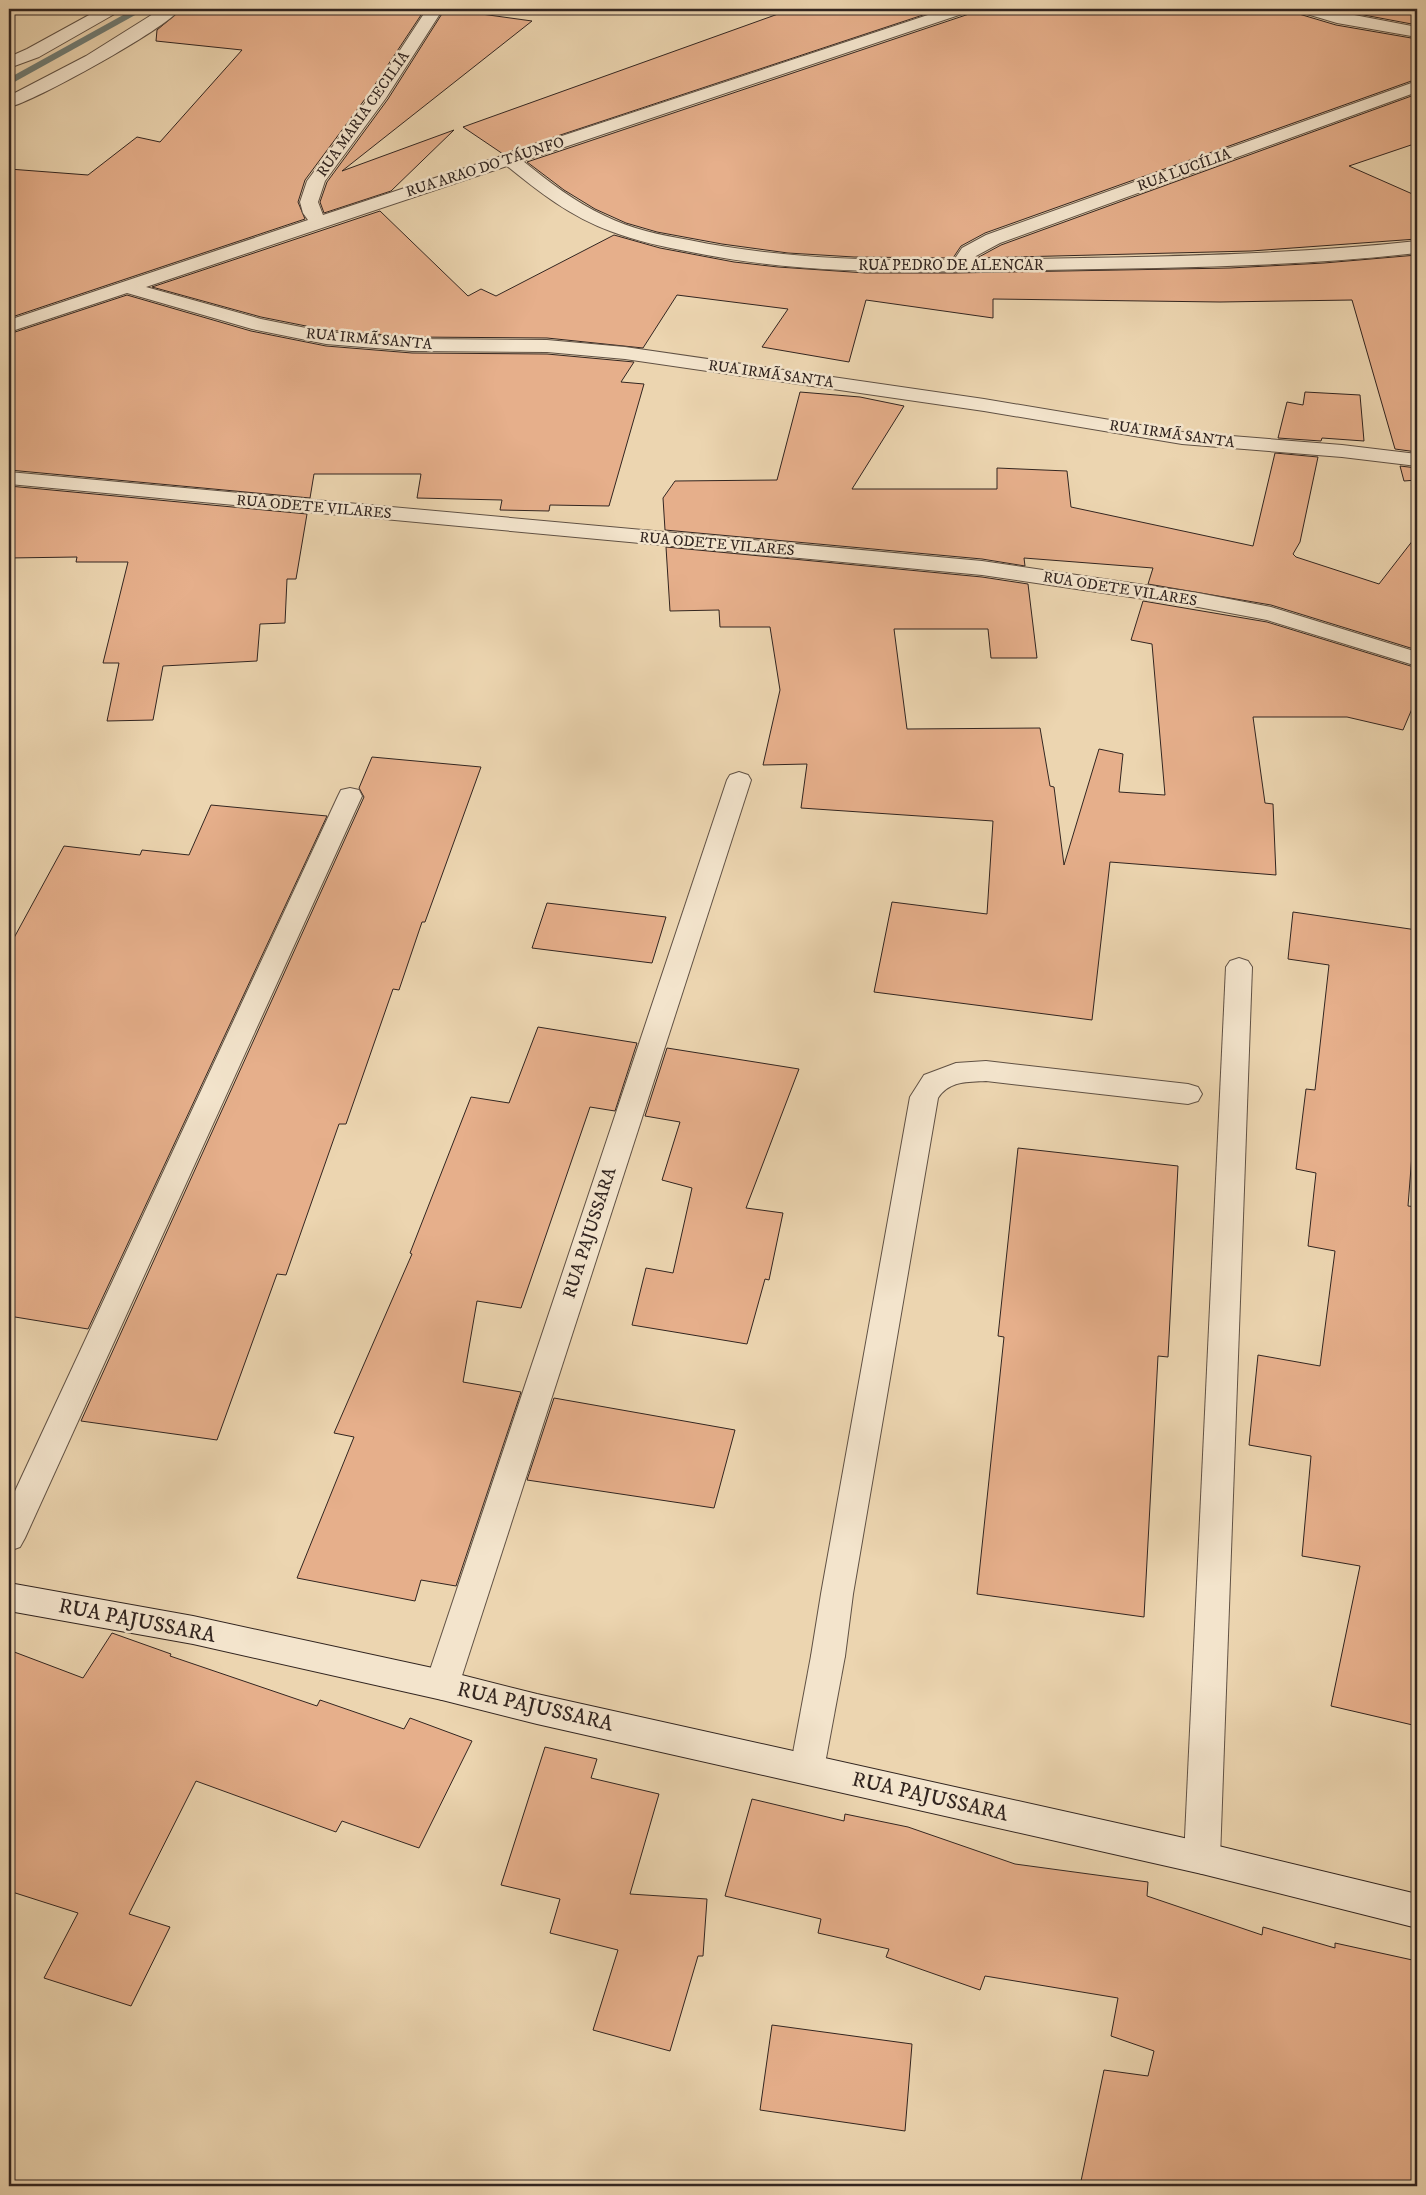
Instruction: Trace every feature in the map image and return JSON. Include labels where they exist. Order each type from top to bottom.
[{"type":"street","points":[[9,63],[33,53],[112,9]]},
{"type":"street","points":[[9,102],[49,84],[122,43],[172,9]]},
{"type":"street","name":"RUA MARIA CECILIA","points":[[318,222],[312,213],[309,202],[316,181],[377,98],[435,9]]},
{"type":"street","name":"RUA ARAO DO TÁUNFO","points":[[9,326],[962,9]]},
{"type":"street","points":[[1306,9],[1337,18],[1417,32]]},
{"type":"street","name":"RUA LUCÍLIA","points":[[960,266],[969,252],[993,239],[1417,86]]},
{"type":"street","name":"RUA PEDRO DE ALENCAR","points":[[509,159],[558,198],[585,214],[616,228],[697,249],[735,256],[810,264],[899,267],[1239,260],[1342,256],[1417,247]]},
{"type":"street","name":"RUA IRMÃ SANTA","points":[[128,286],[178,303],[259,325],[326,338],[412,345],[547,346],[625,353],[984,405],[1182,438],[1417,460]]},
{"type":"street","name":"RUA ODETE VILARES","points":[[9,478],[982,568],[1198,600],[1271,614],[1417,658]]},
{"type":"street","name":"RUA PAJUSSARA","points":[[442,1685],[739,780]]},
{"type":"street","points":[[9,1538],[350,796]]},
{"type":"street","points":[[1202,1858],[1239,968]]},
{"type":"street","points":[[807,1769],[924,1097],[934,1082],[956,1074],[986,1071],[1188,1094]]},
{"type":"street","name":"RUA PAJUSSARA","points":[[9,1597],[193,1630],[442,1685],[537,1709],[1202,1858],[1417,1911]]},
{"type":"building","points":[[182,9],[425,9],[368,95],[305,180],[298,202],[305,219],[9,318],[9,169],[88,175],[137,137],[160,142],[242,50],[156,41],[157,30]]},
{"type":"building","points":[[445,9],[532,21],[342,171],[454,130],[391,191],[324,213],[320,202],[327,182],[388,99]]},
{"type":"building","points":[[792,9],[941,9],[503,154],[463,127]]},
{"type":"building","points":[[972,9],[1296,9],[1299,14],[1336,25],[1417,39],[1417,79],[985,233],[961,246],[953,258],[854,257],[788,253],[722,244],[657,232],[626,223],[595,209],[564,190],[527,162],[969,14]]},
{"type":"building","points":[[1332,9],[1417,9],[1417,25]]},
{"type":"building","points":[[1417,94],[1417,143],[1349,166],[1417,196],[1417,239],[1251,251],[977,258],[1001,245]]},
{"type":"building","points":[[380,211],[468,296],[481,289],[496,296],[614,235],[660,248],[734,262],[866,273],[1230,268],[1324,263],[1417,255],[1417,452],[1395,449],[1352,300],[1220,302],[993,299],[993,318],[866,300],[849,362],[762,347],[788,309],[677,295],[643,348],[547,338],[412,337],[326,330],[261,317],[152,287]]},
{"type":"building","points":[[127,295],[251,331],[326,346],[412,353],[547,354],[634,362],[621,382],[644,384],[609,506],[550,505],[549,511],[500,510],[502,500],[417,498],[421,474],[314,474],[310,498],[9,470],[9,334]]},
{"type":"building","points":[[800,392],[860,397],[904,406],[852,489],[997,489],[997,468],[1067,471],[1071,507],[1253,546],[1275,453],[1318,457],[1300,542],[1293,554],[1296,557],[1379,584],[1417,535],[1417,650],[1271,605],[1148,584],[1153,568],[1024,558],[1025,566],[982,559],[665,530],[663,498],[675,481],[777,480]]},
{"type":"building","points":[[1305,392],[1360,395],[1364,441],[1322,438],[1321,441],[1278,438],[1287,402],[1303,405]]},
{"type":"building","points":[[1400,466],[1417,468],[1417,480],[1404,481]]},
{"type":"building","points":[[9,486],[307,514],[296,579],[287,579],[285,623],[260,624],[257,661],[163,666],[153,720],[107,721],[119,663],[103,663],[128,562],[76,562],[77,557],[9,558]]},
{"type":"building","points":[[666,547],[982,577],[1028,584],[1037,658],[991,658],[988,629],[894,629],[907,729],[1040,728],[1050,786],[1054,787],[1064,865],[1099,749],[1123,754],[1119,792],[1165,795],[1152,644],[1131,640],[1143,601],[1267,622],[1417,668],[1417,697],[1403,730],[1347,717],[1253,717],[1265,803],[1273,804],[1276,875],[1110,862],[1092,1020],[874,992],[892,902],[987,914],[993,821],[801,808],[807,764],[763,765],[780,690],[770,627],[720,627],[719,610],[670,611]]},
{"type":"building","points":[[372,757],[481,767],[425,922],[422,922],[399,990],[393,989],[346,1124],[339,1124],[286,1275],[277,1274],[217,1440],[81,1421],[364,797],[359,788]]},
{"type":"building","points":[[211,805],[327,816],[88,1329],[9,1316],[9,947],[64,846],[140,855],[142,850],[189,855]]},
{"type":"building","points":[[547,903],[666,917],[652,963],[532,948]]},
{"type":"building","points":[[1293,912],[1417,930],[1417,1090],[1408,1206],[1417,1207],[1417,1726],[1331,1706],[1360,1566],[1302,1556],[1311,1456],[1249,1445],[1258,1355],[1320,1366],[1335,1251],[1308,1246],[1316,1173],[1296,1169],[1306,1089],[1315,1090],[1329,965],[1288,959]]},
{"type":"building","points":[[538,1027],[637,1043],[615,1111],[590,1107],[521,1308],[477,1301],[463,1382],[521,1392],[456,1586],[421,1580],[415,1601],[297,1578],[354,1437],[334,1433],[412,1254],[410,1253],[471,1097],[509,1103]]},
{"type":"building","points":[[667,1048],[799,1069],[746,1208],[783,1213],[769,1280],[765,1279],[747,1344],[632,1325],[646,1268],[673,1273],[692,1188],[662,1180],[680,1122],[645,1116]]},
{"type":"building","points":[[1018,1148],[1178,1166],[1168,1357],[1158,1356],[1144,1617],[977,1594],[1004,1337],[998,1336]]},
{"type":"building","points":[[554,1398],[735,1430],[714,1508],[527,1480]]},
{"type":"building","points":[[112,1633],[171,1654],[170,1656],[317,1706],[320,1700],[404,1729],[410,1718],[472,1741],[419,1848],[342,1821],[336,1832],[196,1781],[129,1914],[170,1927],[131,2006],[44,1978],[78,1913],[9,1891],[9,1650],[83,1678]]},
{"type":"building","points":[[545,1747],[597,1759],[591,1778],[659,1794],[630,1894],[707,1899],[703,1956],[698,1956],[670,2051],[593,2030],[618,1950],[550,1933],[560,1899],[501,1885]]},
{"type":"building","points":[[752,1799],[844,1821],[845,1814],[908,1827],[1015,1864],[1148,1882],[1147,1896],[1262,1935],[1263,1927],[1335,1948],[1335,1943],[1417,1961],[1417,2186],[1080,2186],[1104,2070],[1148,2076],[1154,2051],[1111,2036],[1118,1998],[985,1976],[980,1990],[886,1957],[889,1949],[818,1933],[821,1919],[725,1896]]},
{"type":"building","points":[[772,2025],[912,2044],[905,2131],[760,2110]]},
{"type":"waterway","points":[[9,82],[141,9]]}]
